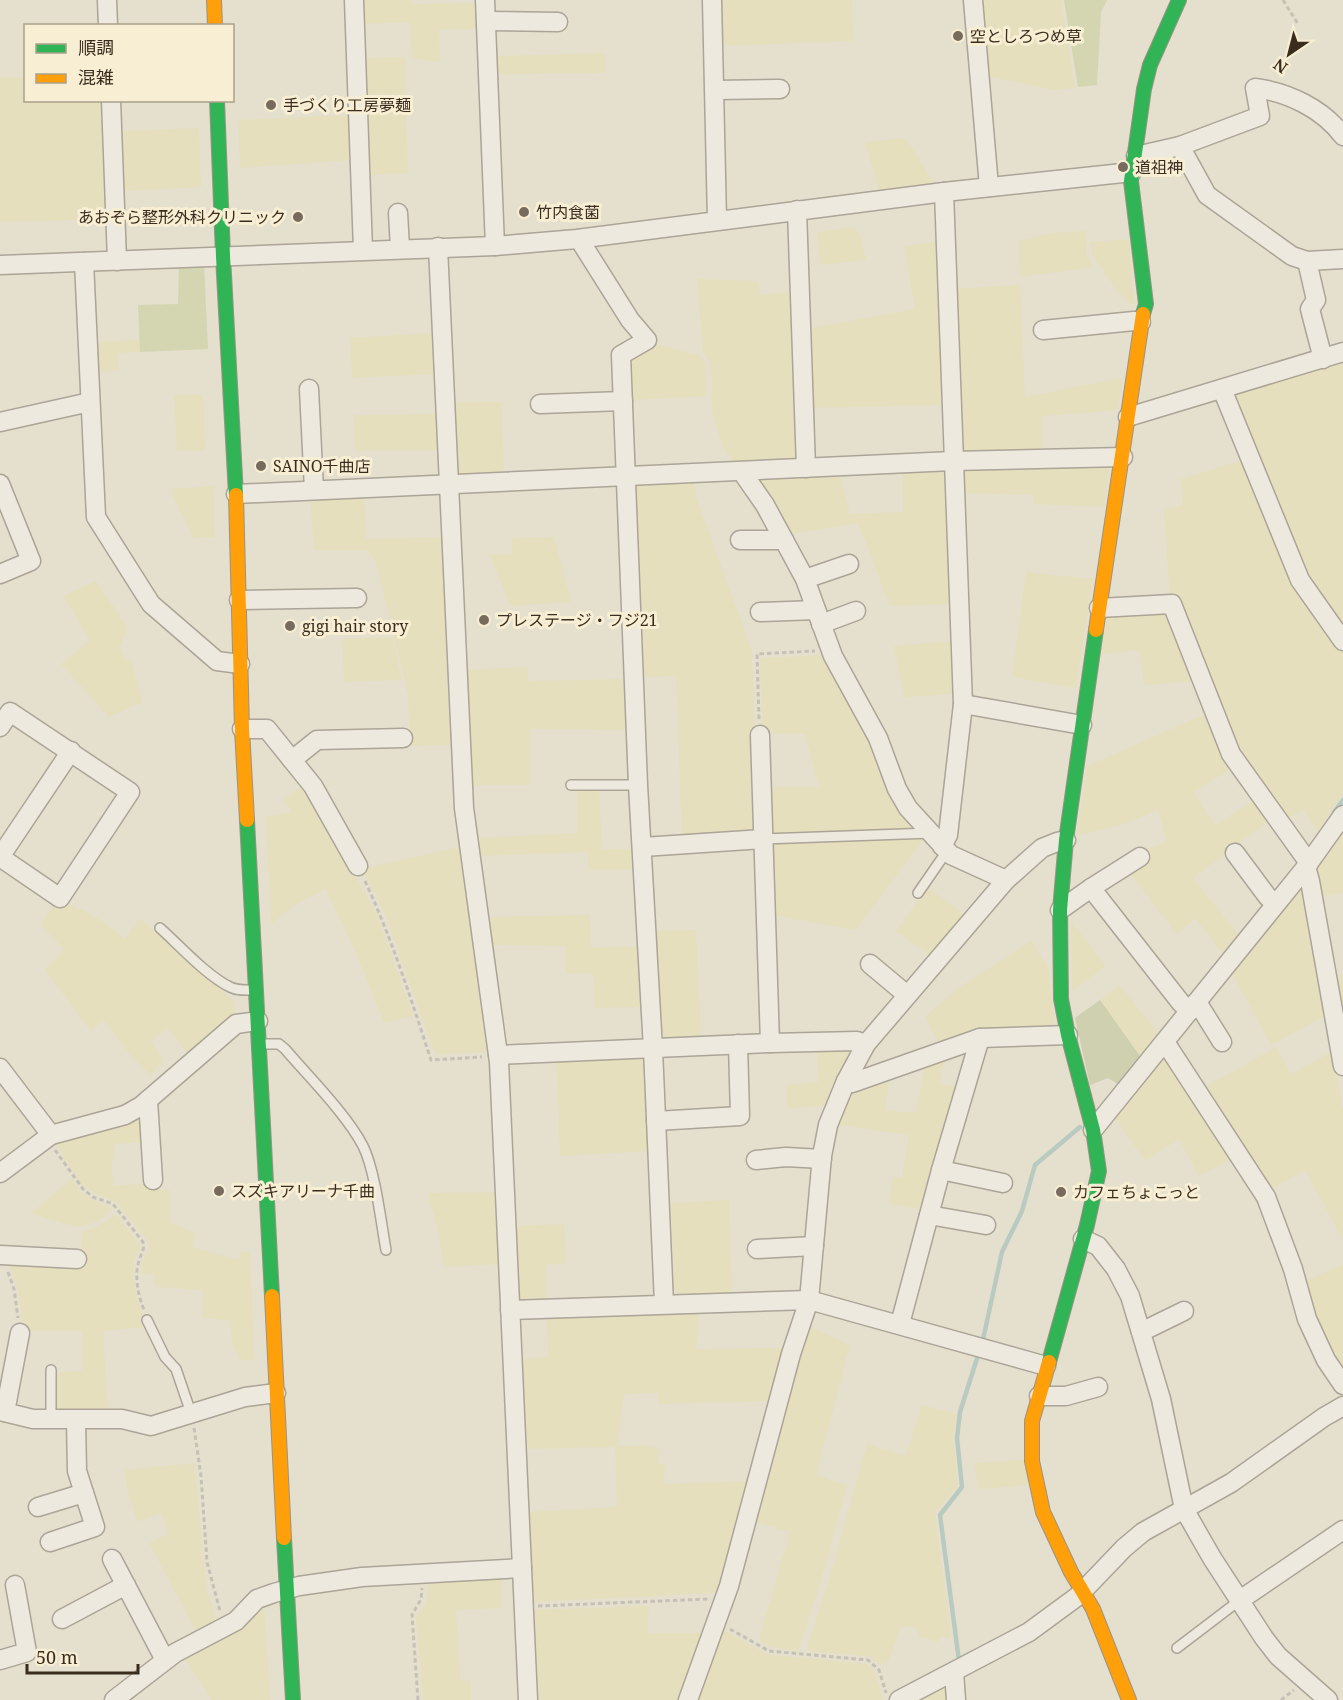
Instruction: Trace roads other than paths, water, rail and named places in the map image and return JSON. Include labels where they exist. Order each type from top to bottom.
[{"type":"street","points":[[107,0],[108,24]]},
{"type":"street","points":[[214,0],[214,24]]},
{"type":"street","points":[[354,0],[363,250]]},
{"type":"street","points":[[486,0],[495,246]]},
{"type":"street","points":[[712,0],[716,90],[717,220]]},
{"type":"street","points":[[973,0],[989,187]]},
{"type":"street","points":[[1130,1700],[1083,1590],[1071,1572],[1042,1512],[1032,1461],[1032,1421],[1083,1239],[1099,1171],[1093,1130],[1061,999],[1060,910],[1066,840],[1082,725],[1141,322],[1146,304],[1131,181],[1144,89],[1150,65],[1179,0]]},
{"type":"street","points":[[487,21],[558,21]]},
{"type":"street","points":[[0,265],[495,246],[579,239],[989,187],[1134,164],[1260,116],[1255,87],[1276,90],[1291,96],[1336,126],[1343,136]]},
{"type":"street","points":[[716,90],[780,89]]},
{"type":"street","points":[[111,102],[117,261]]},
{"type":"street","points":[[217,102],[236,494],[242,729],[293,1700]]},
{"type":"street","points":[[1180,146],[1207,195],[1292,256],[1307,261],[1343,259]]},
{"type":"street","points":[[940,843],[948,835],[963,704],[952,461],[944,192]]},
{"type":"street","points":[[797,210],[806,468]]},
{"type":"street","points":[[398,213],[400,248]]},
{"type":"street","points":[[579,239],[630,320],[647,340],[621,355],[638,785],[643,848],[664,1304]]},
{"type":"street","points":[[438,247],[464,808],[498,1056],[528,1700]]},
{"type":"street","points":[[1307,261],[1316,300],[1310,309],[1323,359]]},
{"type":"street","points":[[84,262],[96,517],[151,604],[217,661],[240,664]]},
{"type":"street","points":[[1043,330],[1141,322]]},
{"type":"street","points":[[1128,417],[1343,352]]},
{"type":"street","points":[[309,389],[314,490]]},
{"type":"street","points":[[1222,389],[1300,579],[1343,640]]},
{"type":"street","points":[[540,404],[623,401]]},
{"type":"street","points":[[0,422],[90,402]]},
{"type":"street","points":[[236,494],[626,478],[952,461],[1123,457]]},
{"type":"street","points":[[742,472],[765,506],[805,579],[831,650],[878,738],[897,789],[908,808],[940,843],[1006,880]]},
{"type":"street","points":[[0,484],[31,561],[0,574]]},
{"type":"street","points":[[740,540],[784,540]]},
{"type":"street","points":[[805,579],[849,564]]},
{"type":"street","points":[[239,600],[357,598]]},
{"type":"street","points":[[1099,608],[1172,604],[1231,754],[1305,861],[1343,1066]]},
{"type":"street","points":[[760,612],[819,617],[855,610]]},
{"type":"street","points":[[963,704],[1082,725]]},
{"type":"street","points":[[0,727],[10,712],[71,751],[130,792],[60,898],[0,857],[71,751]]},
{"type":"street","points":[[242,729],[267,729],[313,786],[358,866]]},
{"type":"street","points":[[760,735],[770,1043]]},
{"type":"street","points":[[292,760],[317,740],[403,738]]},
{"type":"street","points":[[1093,1130],[1165,1042],[1189,1005],[1271,900],[1343,815]]},
{"type":"street","points":[[643,848],[763,839]]},
{"type":"street","points":[[688,1700],[725,1599],[791,1354],[809,1300],[822,1159],[828,1125],[846,1081],[866,1044],[1006,880],[1042,848],[1066,840]]},
{"type":"street","points":[[1235,853],[1271,900]]},
{"type":"street","points":[[1060,910],[1140,856]]},
{"type":"street","points":[[1091,888],[1222,1042]]},
{"type":"street","points":[[870,964],[907,995]]},
{"type":"street","points":[[0,1173],[51,1135],[125,1115],[148,1100],[236,1024],[258,1021]]},
{"type":"street","points":[[846,1081],[852,1083],[980,1038],[1068,1035]]},
{"type":"street","points":[[900,1324],[941,1170],[980,1038]]},
{"type":"street","points":[[498,1056],[738,1044],[857,1041],[866,1044]]},
{"type":"street","points":[[1165,1042],[1266,1197],[1293,1269],[1307,1318],[1326,1360],[1343,1385]]},
{"type":"street","points":[[656,1121],[740,1116],[738,1044]]},
{"type":"street","points":[[0,1068],[51,1135]]},
{"type":"street","points":[[148,1100],[153,1180]]},
{"type":"street","points":[[756,1160],[786,1157],[822,1159]]},
{"type":"street","points":[[941,1170],[1003,1183]]},
{"type":"street","points":[[929,1215],[986,1225]]},
{"type":"street","points":[[1083,1239],[1098,1246],[1116,1269],[1139,1320],[1161,1399],[1184,1509],[1212,1558],[1264,1638],[1278,1656],[1328,1700]]},
{"type":"street","points":[[757,1249],[814,1246]]},
{"type":"street","points":[[1,1255],[77,1259]]},
{"type":"street","points":[[510,1310],[809,1300],[1046,1366]]},
{"type":"street","points":[[1141,1332],[1184,1311]]},
{"type":"street","points":[[20,1334],[3,1412],[51,1420],[122,1419],[152,1426],[245,1397],[276,1393]]},
{"type":"street","points":[[1039,1396],[1066,1395],[1098,1387]]},
{"type":"street","points":[[899,1700],[1029,1632],[1078,1596],[1124,1548],[1143,1532],[1231,1483],[1343,1406]]},
{"type":"street","points":[[50,1542],[96,1527],[77,1471],[76,1420]]},
{"type":"street","points":[[38,1507],[84,1493]]},
{"type":"street","points":[[1240,1600],[1343,1530]]},
{"type":"street","points":[[112,1559],[165,1660]]},
{"type":"street","points":[[114,1700],[165,1660],[236,1621],[257,1599],[288,1589],[362,1577],[522,1568]]},
{"type":"street","points":[[0,1660],[27,1652],[15,1585]]},
{"type":"street","points":[[62,1619],[126,1585]]},
{"type":"street","points":[[954,1672],[956,1700]]},
{"type":"lane","points":[[571,785],[638,785]]},
{"type":"lane","points":[[763,839],[940,843],[918,893]]},
{"type":"lane","points":[[160,928],[216,978],[231,988],[256,990]]},
{"type":"lane","points":[[259,1044],[279,1044],[285,1049],[343,1117],[364,1147],[386,1250]]},
{"type":"lane","points":[[147,1320],[165,1357],[176,1369],[191,1413]]},
{"type":"lane","points":[[51,1370],[51,1420]]},
{"type":"lane","points":[[1177,1648],[1240,1600]]},
{"type":"waterway","points":[[1334,812],[1343,800]]},
{"type":"waterway","points":[[982,1344],[1002,1252],[1022,1211],[1035,1165],[1080,1127]]},
{"type":"waterway","points":[[959,1661],[940,1515],[962,1487],[957,1438],[960,1412],[979,1352]]},
{"type":"place","name":"空としろつめ草","points":[[958,36]]},
{"type":"place","name":"手づくり工房夢麺","points":[[271,105]]},
{"type":"place","name":"道祖神","points":[[1123,167]]},
{"type":"place","name":"竹内食菌","points":[[524,212]]},
{"type":"place","name":"あおぞら整形外科クリニック","points":[[298,217]]},
{"type":"place","name":"SAINO千曲店","points":[[261,466]]},
{"type":"place","name":"プレステージ・フジ21","points":[[484,620]]},
{"type":"place","name":"gigi hair story","points":[[290,626]]},
{"type":"place","name":"スズキアリーナ千曲","points":[[219,1191]]},
{"type":"place","name":"カフェちょこっと","points":[[1061,1192]]}]
